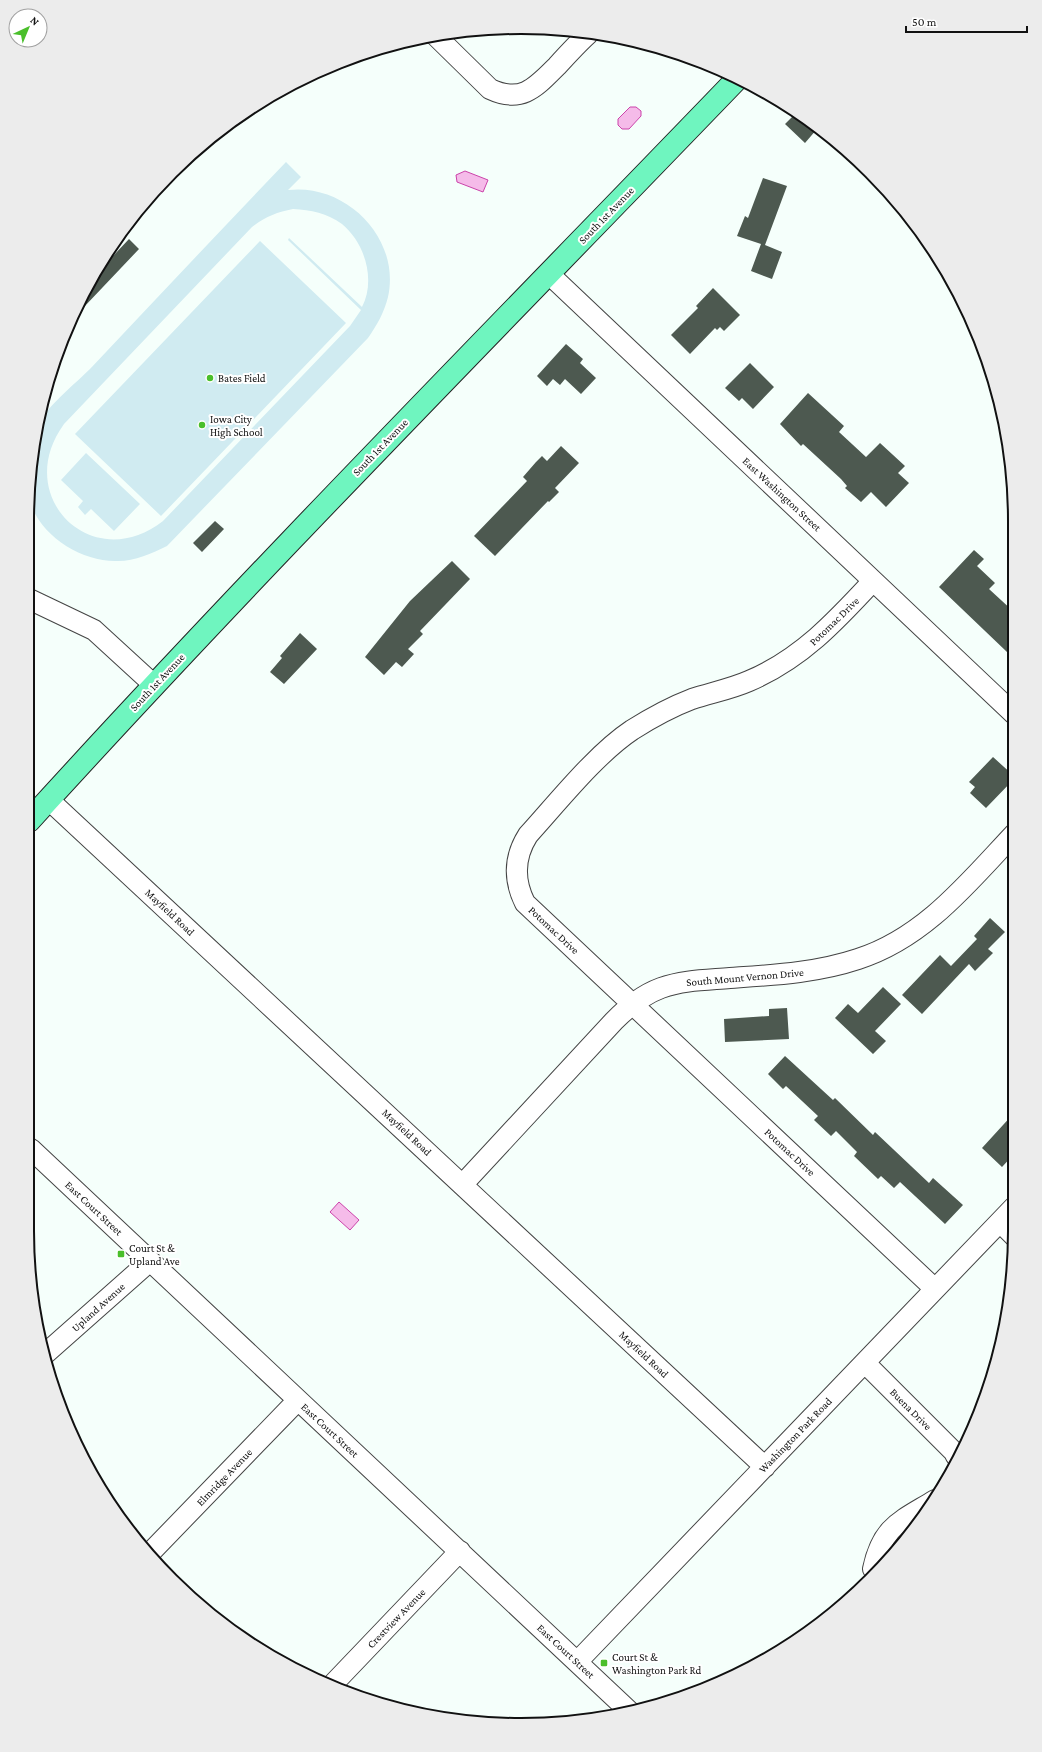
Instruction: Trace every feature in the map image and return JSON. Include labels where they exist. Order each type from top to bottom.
[{"type":"main road","name":"South 1st Avenue","points":[[34,816],[154,685],[458,364],[549,274],[733,83]]},
{"type":"street","points":[[440,41],[490,89],[500,94],[512,95],[525,93],[537,86],[584,38]]},
{"type":"street","name":"East Washington Street","points":[[549,274],[1008,708]]},
{"type":"street","name":"Potomac Drive","points":[[873,581],[832,626],[811,644],[781,665],[749,681],[690,700],[660,713],[631,730],[600,758],[528,835],[521,846],[517,860],[516,877],[520,893],[525,902],[936,1289]]},
{"type":"street","points":[[34,602],[94,630],[154,685]]},
{"type":"street","name":"Mayfield Road","points":[[49,800],[765,1467]]},
{"type":"street","name":"South Mount Vernon Drive","points":[[462,1184],[614,1021],[632,1004],[661,988],[684,982],[801,972],[826,968],[859,959],[891,945],[920,927],[946,906],[1008,840]]},
{"type":"street","name":"East Court Street","points":[[34,1152],[577,1662],[622,1708]]},
{"type":"street","name":"Washington Park Road","points":[[577,1662],[1008,1213]]},
{"type":"street","points":[[1000,1222],[1008,1230]]},
{"type":"street","name":"Upland Avenue","points":[[49,1350],[150,1261]]},
{"type":"street","name":"Buena Drive","points":[[865,1363],[954,1453]]},
{"type":"street","name":"Elmridge Avenue","points":[[153,1550],[298,1400]]},
{"type":"street","points":[[874,1566],[877,1550],[884,1536],[896,1524],[921,1509]]},
{"type":"street","name":"Crestview Avenue","points":[[336,1681],[460,1552]]},
{"type":"shaded area","points":[[630,107],[636,107],[641,111],[641,116],[629,129],[622,129],[618,125],[618,119]]},
{"type":"shaded area","points":[[286,162],[301,177],[288,190],[309,190],[330,195],[349,205],[365,219],[377,235],[386,254],[390,275],[388,297],[380,319],[368,338],[167,546],[142,557],[115,561],[101,560],[87,556],[60,542],[48,532],[34,511],[38,457],[47,411],[90,369]],"holes":[[[293,209],[312,211],[331,217],[342,224],[357,241],[366,262],[368,285],[362,307],[289,238],[288,240],[361,310],[350,326],[163,521],[136,536],[111,539],[87,534],[67,520],[54,501],[47,478],[50,451],[64,424],[252,227],[276,213]]]},
{"type":"shaded area","points":[[465,171],[488,180],[483,192],[457,182],[456,175]]},
{"type":"shaded area","name":"Bates Field","points":[[260,241],[346,323],[161,516],[75,434]]},
{"type":"shaded area","points":[[86,453],[140,504],[114,531],[91,509],[85,515],[78,507],[83,501],[61,480]]},
{"type":"shaded area","points":[[339,1202],[359,1220],[350,1230],[330,1212]]},
{"type":"building","points":[[793,116],[814,133],[805,143],[785,124]]},
{"type":"building","points":[[763,178],[787,186],[765,245],[782,252],[772,279],[751,271],[761,244],[737,236],[745,216],[748,218]]},
{"type":"building","points":[[129,239],[139,249],[84,307],[99,277],[111,258]]},
{"type":"building","points":[[713,288],[740,315],[724,331],[720,327],[717,330],[715,328],[690,354],[671,335],[698,308],[696,306]]},
{"type":"building","points":[[566,344],[583,359],[580,363],[596,378],[581,394],[565,379],[560,385],[553,379],[547,386],[537,376]]},
{"type":"building","points":[[750,363],[774,387],[753,409],[742,398],[739,401],[725,388]]},
{"type":"building","points":[[808,393],[844,426],[839,432],[866,457],[880,443],[905,466],[898,473],[909,483],[886,507],[871,492],[861,502],[845,488],[847,486],[841,479],[803,444],[801,446],[780,424]]},
{"type":"building","points":[[561,446],[579,463],[555,488],[559,492],[549,502],[548,501],[495,556],[474,536],[527,481],[523,477],[536,462],[542,456],[547,461]]},
{"type":"building","points":[[215,521],[224,529],[202,552],[193,543]]},
{"type":"building","points":[[974,550],[984,559],[977,566],[995,583],[989,589],[1008,606],[1007,652],[939,587]]},
{"type":"building","points":[[452,561],[470,579],[420,631],[423,634],[408,649],[414,654],[402,667],[396,662],[384,675],[365,657],[410,601]]},
{"type":"building","points":[[300,633],[317,649],[284,684],[270,672],[282,658],[280,656]]},
{"type":"building","points":[[993,757],[1008,771],[1008,785],[986,808],[970,793],[975,787],[969,782]]},
{"type":"building","points":[[990,918],[1005,932],[988,949],[993,953],[975,971],[969,964],[922,1014],[902,995],[940,955],[951,966],[977,939],[974,936]]},
{"type":"building","points":[[883,987],[901,1004],[875,1031],[886,1041],[873,1054],[835,1018],[848,1004],[858,1013]]},
{"type":"building","points":[[787,1008],[789,1039],[725,1042],[724,1019],[769,1016],[769,1009]]},
{"type":"building","points":[[785,1056],[833,1100],[835,1098],[873,1135],[875,1132],[929,1183],[933,1178],[963,1205],[945,1224],[900,1182],[894,1188],[881,1176],[878,1179],[854,1156],[857,1152],[836,1131],[831,1136],[814,1120],[818,1116],[786,1086],[783,1089],[768,1074]]},
{"type":"building","points":[[1008,1120],[1008,1160],[1002,1167],[982,1148]]},
{"type":"place","name":"Bates Field","points":[[210,378]]},
{"type":"place","name":"Iowa City High School","points":[[202,425]]},
{"type":"place","name":"Court St & Upland Ave","points":[[121,1254]]},
{"type":"place","name":"Court St & Washington Park Rd","points":[[604,1663]]}]
